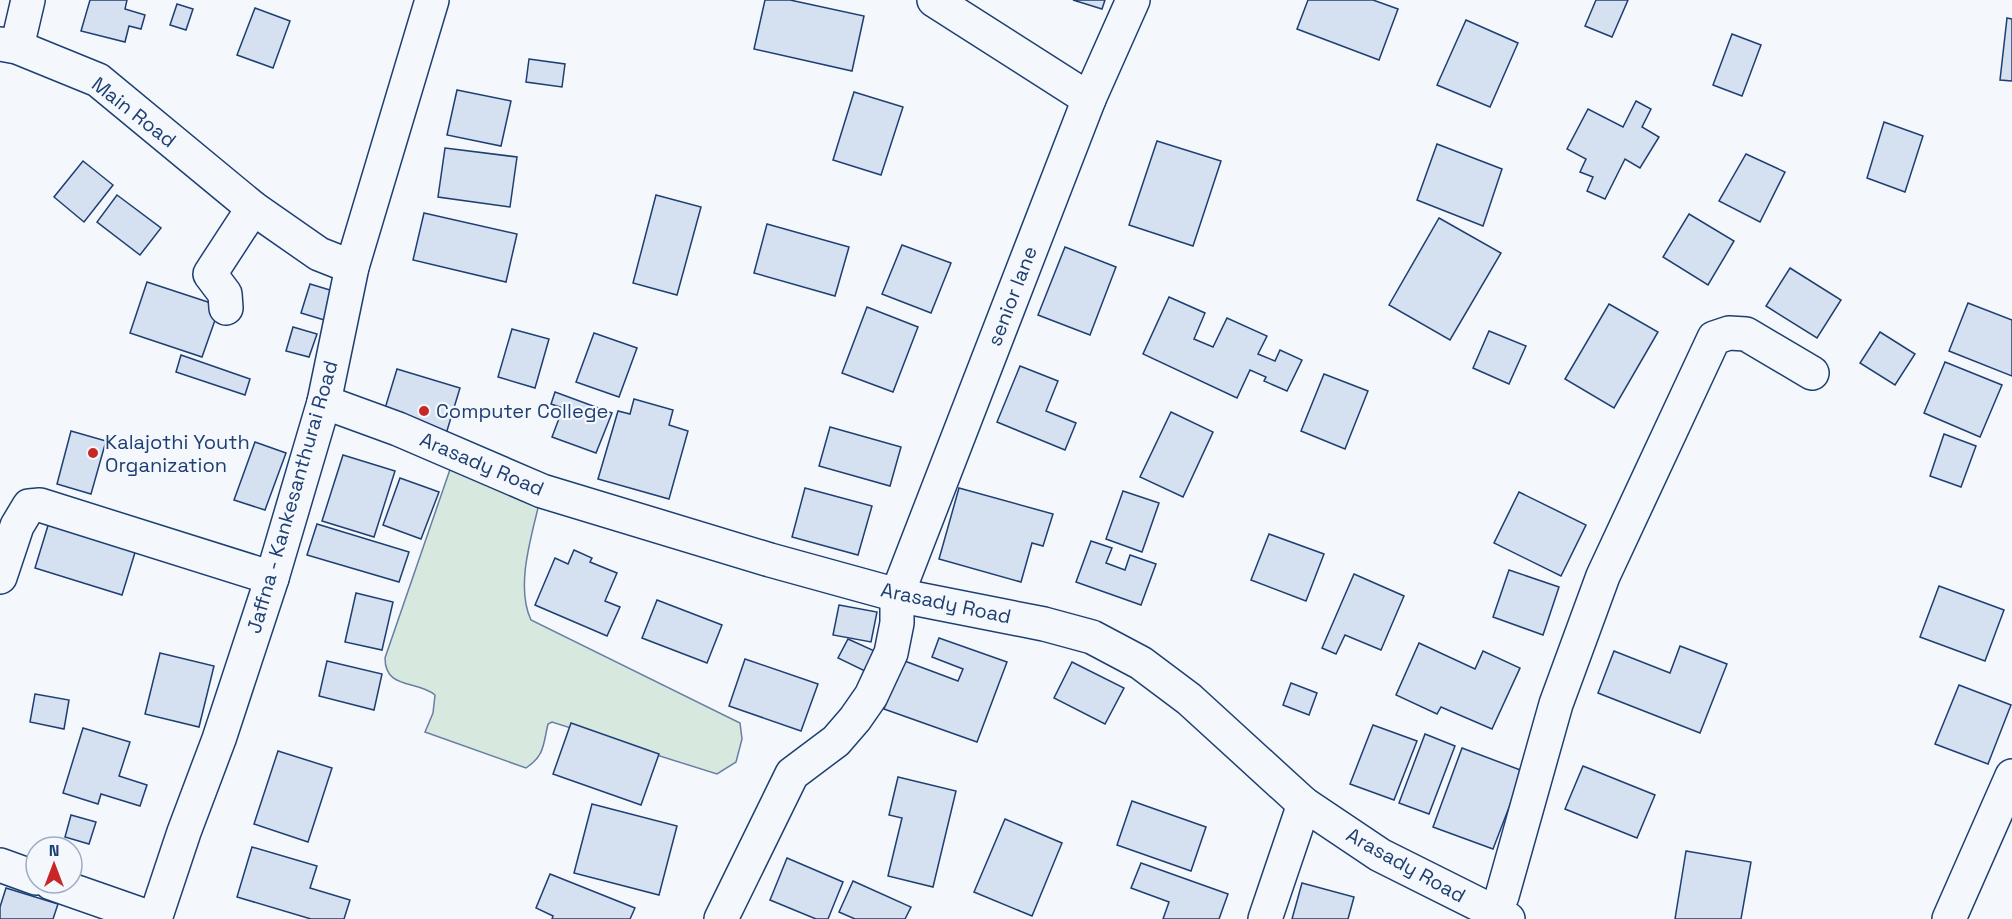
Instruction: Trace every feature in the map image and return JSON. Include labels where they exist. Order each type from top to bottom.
[{"type":"street","points":[[9,46],[28,0]]},
{"type":"street","name":"Jaffna - Kankesanthurai Road","points":[[154,919],[219,739],[272,578],[324,402],[352,267],[432,0]]},
{"type":"street","points":[[934,0],[1089,99]]},
{"type":"street","name":"senior lane","points":[[897,595],[1089,99],[1133,0]]},
{"type":"street","name":"Main Road","points":[[9,46],[98,80],[253,208],[319,254],[352,267]]},
{"type":"street","points":[[226,308],[225,294],[210,274],[253,208]]},
{"type":"street","points":[[1501,916],[1502,896],[1556,705],[1603,576],[1714,338],[1729,333],[1746,334],[1812,373]]},
{"type":"street","name":"Arasady Road","points":[[324,402],[398,429],[542,491],[770,560],[897,595],[1044,624],[1092,637],[1141,663],[1189,699],[1304,804],[1380,855],[1501,916]]},
{"type":"street","points":[[0,577],[17,526],[29,506],[40,505],[272,578]]},
{"type":"street","points":[[721,919],[792,774],[836,741],[871,696],[891,653],[897,623],[897,595]]},
{"type":"street","points":[[1949,919],[2012,776]]},
{"type":"street","points":[[1265,919],[1304,804]]},
{"type":"street","points":[[0,865],[24,874]]},
{"type":"street","points":[[84,895],[154,919]]},
{"type":"shaded area","points":[[455,455],[542,491],[525,573],[526,606],[531,620],[740,723],[742,739],[736,762],[717,774],[552,722],[548,724],[540,754],[526,768],[425,732],[433,713],[435,695],[428,690],[396,680],[386,668],[385,658]]},
{"type":"building","points":[[90,0],[127,0],[125,9],[145,15],[141,29],[129,26],[125,42],[81,31]]},
{"type":"building","points":[[765,0],[790,0],[864,16],[852,71],[754,49]]},
{"type":"building","points":[[1073,0],[1105,0],[1102,9]]},
{"type":"building","points":[[1308,0],[1373,0],[1398,9],[1379,60],[1297,29]]},
{"type":"building","points":[[1596,0],[1628,0],[1612,37],[1585,26]]},
{"type":"building","points":[[177,4],[193,9],[186,30],[170,25]]},
{"type":"building","points":[[255,8],[290,21],[273,68],[237,55]]},
{"type":"building","points":[[2007,18],[2012,19],[2012,81],[2000,80]]},
{"type":"building","points":[[1466,20],[1518,43],[1490,107],[1437,85]]},
{"type":"building","points":[[1732,34],[1761,45],[1742,96],[1713,85]]},
{"type":"building","points":[[529,59],[565,64],[562,87],[526,82]]},
{"type":"building","points":[[457,90],[511,101],[501,146],[447,135]]},
{"type":"building","points":[[854,92],[903,107],[881,175],[833,160]]},
{"type":"building","points":[[1636,101],[1651,109],[1642,127],[1659,137],[1640,168],[1625,159],[1605,199],[1587,191],[1593,177],[1580,172],[1586,159],[1567,149],[1588,109],[1623,127]]},
{"type":"building","points":[[1884,122],[1923,136],[1905,192],[1867,178]]},
{"type":"building","points":[[1157,141],[1221,161],[1193,246],[1129,225]]},
{"type":"building","points":[[1437,144],[1502,169],[1483,226],[1417,200]]},
{"type":"building","points":[[445,148],[517,157],[510,207],[438,197]]},
{"type":"building","points":[[1746,154],[1785,172],[1760,222],[1719,201]]},
{"type":"building","points":[[83,161],[113,185],[84,222],[54,197]]},
{"type":"building","points":[[117,195],[161,228],[140,255],[97,222]]},
{"type":"building","points":[[656,195],[701,207],[677,295],[633,283]]},
{"type":"building","points":[[424,213],[517,234],[506,282],[413,260]]},
{"type":"building","points":[[1689,214],[1734,241],[1708,285],[1663,257]]},
{"type":"building","points":[[1439,218],[1501,253],[1450,340],[1389,305]]},
{"type":"building","points":[[767,224],[849,247],[835,296],[754,273]]},
{"type":"building","points":[[902,245],[951,263],[931,313],[882,294]]},
{"type":"building","points":[[1065,247],[1116,267],[1090,335],[1038,315]]},
{"type":"building","points":[[1790,268],[1841,300],[1817,338],[1766,306]]},
{"type":"building","points":[[147,282],[220,306],[202,357],[130,333]]},
{"type":"building","points":[[310,284],[340,293],[331,322],[301,313]]},
{"type":"building","points":[[1169,297],[1205,313],[1194,339],[1213,347],[1227,318],[1267,336],[1258,354],[1275,361],[1280,350],[1302,360],[1287,391],[1264,381],[1266,377],[1250,370],[1237,398],[1143,354]]},
{"type":"building","points":[[1968,303],[2012,320],[2012,376],[1949,351]]},
{"type":"building","points":[[1609,304],[1658,332],[1614,408],[1565,379]]},
{"type":"building","points":[[867,307],[918,327],[893,392],[842,373]]},
{"type":"building","points":[[293,327],[317,334],[309,357],[286,351]]},
{"type":"building","points":[[512,329],[549,339],[535,388],[498,377]]},
{"type":"building","points":[[1489,331],[1526,346],[1509,384],[1473,368]]},
{"type":"building","points":[[1880,332],[1915,354],[1895,385],[1860,363]]},
{"type":"building","points":[[594,333],[637,348],[619,397],[576,382]]},
{"type":"building","points":[[181,355],[250,379],[245,395],[176,372]]},
{"type":"building","points":[[1945,362],[2002,385],[1980,437],[1924,413]]},
{"type":"building","points":[[1020,366],[1058,381],[1046,411],[1076,423],[1065,450],[997,422]]},
{"type":"building","points":[[397,369],[460,388],[446,434],[383,415]]},
{"type":"building","points":[[1324,374],[1368,391],[1345,449],[1301,431]]},
{"type":"building","points":[[555,392],[612,413],[596,453],[552,437],[563,408],[551,404]]},
{"type":"building","points":[[634,399],[673,410],[669,425],[688,431],[669,499],[598,479],[618,411],[630,414]]},
{"type":"building","points":[[1171,412],[1213,432],[1183,497],[1140,477]]},
{"type":"building","points":[[830,427],[901,447],[890,486],[819,466]]},
{"type":"building","points":[[71,431],[106,441],[91,494],[57,484]]},
{"type":"building","points":[[1944,434],[1976,446],[1961,487],[1930,476]]},
{"type":"building","points":[[255,442],[286,453],[265,510],[234,500]]},
{"type":"building","points":[[343,455],[395,471],[374,537],[322,521]]},
{"type":"building","points":[[400,478],[439,492],[421,539],[383,525]]},
{"type":"building","points":[[805,488],[872,506],[858,555],[792,537]]},
{"type":"building","points":[[959,488],[1053,514],[1043,546],[1032,543],[1021,582],[939,559]]},
{"type":"building","points":[[1123,491],[1159,503],[1142,552],[1106,539]]},
{"type":"building","points":[[1519,492],[1586,525],[1561,576],[1494,543]]},
{"type":"building","points":[[50,519],[137,546],[122,595],[35,568]]},
{"type":"building","points":[[317,524],[409,552],[399,582],[307,555]]},
{"type":"building","points":[[1269,534],[1324,554],[1306,601],[1251,580]]},
{"type":"building","points":[[1091,541],[1112,548],[1106,563],[1125,570],[1130,555],[1156,564],[1141,605],[1076,582]]},
{"type":"building","points":[[574,550],[592,558],[590,562],[617,573],[605,601],[620,607],[607,636],[535,605],[555,558],[568,564]]},
{"type":"building","points":[[1509,570],[1559,587],[1543,635],[1493,617]]},
{"type":"building","points":[[1354,574],[1404,596],[1381,650],[1345,635],[1336,654],[1322,648]]},
{"type":"building","points":[[1939,586],[2004,610],[1985,661],[1920,637]]},
{"type":"building","points":[[356,593],[393,602],[382,650],[345,642]]},
{"type":"building","points":[[657,600],[722,625],[707,663],[642,638]]},
{"type":"building","points":[[839,605],[877,612],[871,642],[833,635]]},
{"type":"building","points":[[939,638],[1007,662],[977,742],[884,709],[902,660],[958,681],[963,669],[932,657]]},
{"type":"building","points":[[848,639],[879,653],[869,673],[838,658]]},
{"type":"building","points":[[1419,643],[1475,669],[1483,651],[1520,668],[1492,729],[1441,707],[1437,714],[1396,695]]},
{"type":"building","points":[[1680,646],[1727,664],[1700,733],[1598,693],[1614,651],[1670,673]]},
{"type":"building","points":[[160,653],[214,666],[199,727],[145,714]]},
{"type":"building","points":[[745,659],[818,684],[801,731],[729,706]]},
{"type":"building","points":[[327,661],[382,674],[374,710],[319,696]]},
{"type":"building","points":[[1072,662],[1124,688],[1105,724],[1054,698]]},
{"type":"building","points":[[1291,683],[1317,693],[1309,715],[1283,705]]},
{"type":"building","points":[[1959,685],[2011,705],[1988,764],[1935,744]]},
{"type":"building","points":[[35,694],[69,700],[64,729],[30,722]]},
{"type":"building","points":[[571,723],[659,754],[641,805],[553,774]]},
{"type":"building","points":[[1373,725],[1417,741],[1394,800],[1350,784]]},
{"type":"building","points":[[83,728],[130,742],[119,776],[147,785],[140,806],[101,794],[98,804],[63,793]]},
{"type":"building","points":[[1425,734],[1455,746],[1429,814],[1399,803]]},
{"type":"building","points":[[1462,748],[1523,771],[1493,849],[1433,827]]},
{"type":"building","points":[[278,751],[332,768],[308,842],[254,824]]},
{"type":"building","points":[[1583,766],[1655,795],[1637,838],[1565,809]]},
{"type":"building","points":[[898,777],[956,791],[933,887],[888,876],[902,818],[889,815]]},
{"type":"building","points":[[1132,801],[1206,827],[1191,871],[1117,845]]},
{"type":"building","points":[[592,804],[677,826],[659,895],[574,873]]},
{"type":"building","points":[[71,815],[96,822],[89,844],[84,843],[84,835],[66,835]]},
{"type":"building","points":[[1005,819],[1062,843],[1032,916],[974,892]]},
{"type":"building","points":[[252,847],[317,866],[310,888],[350,900],[344,919],[311,919],[237,897]]},
{"type":"building","points":[[1686,851],[1751,862],[1741,919],[1675,919]]},
{"type":"building","points":[[787,858],[843,882],[828,919],[816,919],[770,900]]},
{"type":"building","points":[[1141,863],[1228,894],[1219,919],[1163,919],[1169,902],[1131,888]]},
{"type":"building","points":[[550,874],[635,908],[630,919],[552,919],[553,916],[536,908]]},
{"type":"building","points":[[853,881],[911,907],[905,919],[855,919],[839,912]]},
{"type":"building","points":[[1302,883],[1354,897],[1348,919],[1292,919]]},
{"type":"building","points":[[6,888],[58,904],[53,919],[0,919],[0,907]]},
{"type":"place","name":"Computer College","points":[[424,411]]},
{"type":"place","name":"Kalajothi Youth Organization","points":[[93,453]]}]
